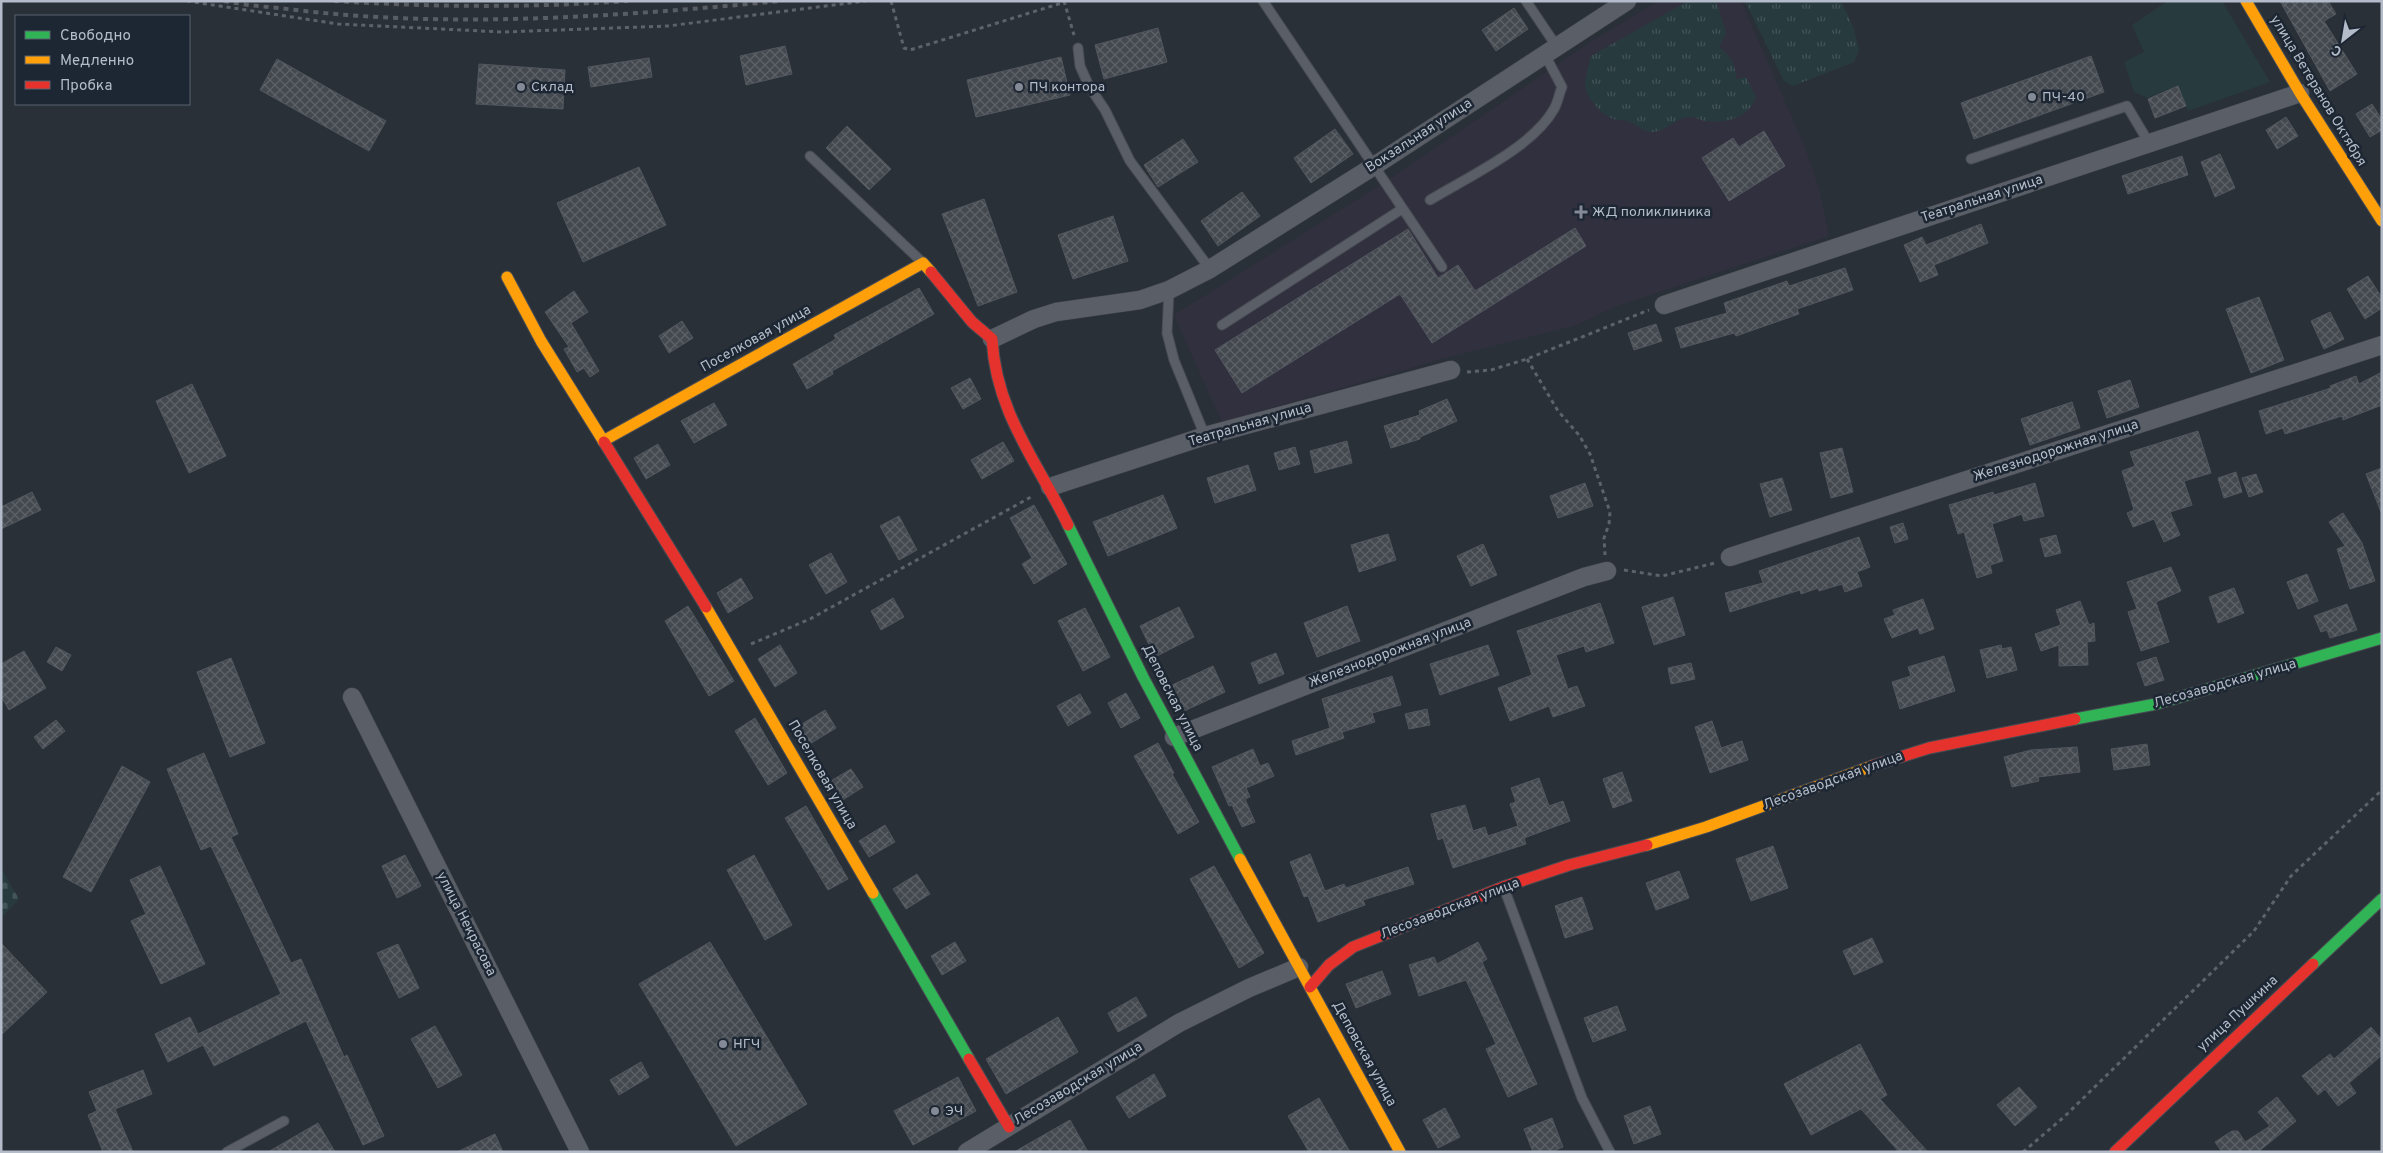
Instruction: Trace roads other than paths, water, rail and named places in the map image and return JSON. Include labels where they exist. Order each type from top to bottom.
[{"type":"street","name":"Вокзальная улица","points":[[992,339],[1056,312],[1140,300],[1169,290],[1210,269],[1374,166],[1627,1]]},
{"type":"street","name":"улица Ветеранов Октября","points":[[2246,1],[2300,92],[2382,221]]},
{"type":"street","name":"Театральная улица","points":[[1664,305],[2300,92]]},
{"type":"street","points":[[923,263],[972,322],[992,339]]},
{"type":"street","name":"Поселковая улица","points":[[603,441],[923,263]]},
{"type":"street","name":"Поселковая улица","points":[[506,277],[541,341],[731,648],[1009,1127]]},
{"type":"street","name":"Деповская улица","points":[[992,339],[994,367],[1001,396],[1014,425],[1050,487],[1082,555],[1174,737],[1400,1152]]},
{"type":"street","name":"Железнодорожная улица","points":[[1730,558],[2382,345]]},
{"type":"street","name":"Театральная улица","points":[[1050,487],[1205,436],[1451,370]]},
{"type":"street","name":"Железнодорожная улица","points":[[1174,737],[1584,577],[1606,572]]},
{"type":"street","name":"Лесозаводская улица","points":[[1310,987],[1329,965],[1354,947],[1503,887],[1569,865],[1706,827],[1852,772],[1929,748],[2006,731],[2156,704],[2382,638]]},
{"type":"street","name":"улица Некрасова","points":[[352,697],[580,1152]]},
{"type":"street","name":"улица Пушкина","points":[[2115,1152],[2382,899]]},
{"type":"street","name":"Лесозаводская улица","points":[[967,1152],[1179,1023],[1248,988],[1299,967]]},
{"type":"lane","points":[[1263,1],[1442,267]]},
{"type":"lane","points":[[1430,200],[1526,141],[1554,109],[1562,87],[1551,51],[1526,1]]},
{"type":"lane","points":[[1078,48],[1080,66],[1130,160],[1210,269]]},
{"type":"lane","points":[[1971,159],[2126,106],[2149,143]]},
{"type":"lane","points":[[810,156],[923,263]]},
{"type":"lane","points":[[1222,325],[1402,209]]},
{"type":"lane","points":[[1169,290],[1167,334],[1174,360],[1205,436]]},
{"type":"lane","points":[[1503,887],[1582,1098],[1610,1152]]},
{"type":"lane","points":[[227,1152],[284,1121]]},
{"type":"railway","points":[[224,1],[357,16],[417,19],[538,18],[599,15],[781,1]]},
{"type":"railway","points":[[334,1],[407,5],[481,6],[628,1]]},
{"type":"place","name":"Склад","points":[[521,87]]},
{"type":"place","name":"ПЧ контора","points":[[1019,87]]},
{"type":"place","name":"ПЧ-40","points":[[2032,97]]},
{"type":"place","name":"ЖД поликлиника","points":[[1581,212]]},
{"type":"place","name":"НГЧ","points":[[723,1044]]},
{"type":"place","name":"ЭЧ","points":[[935,1111]]}]
